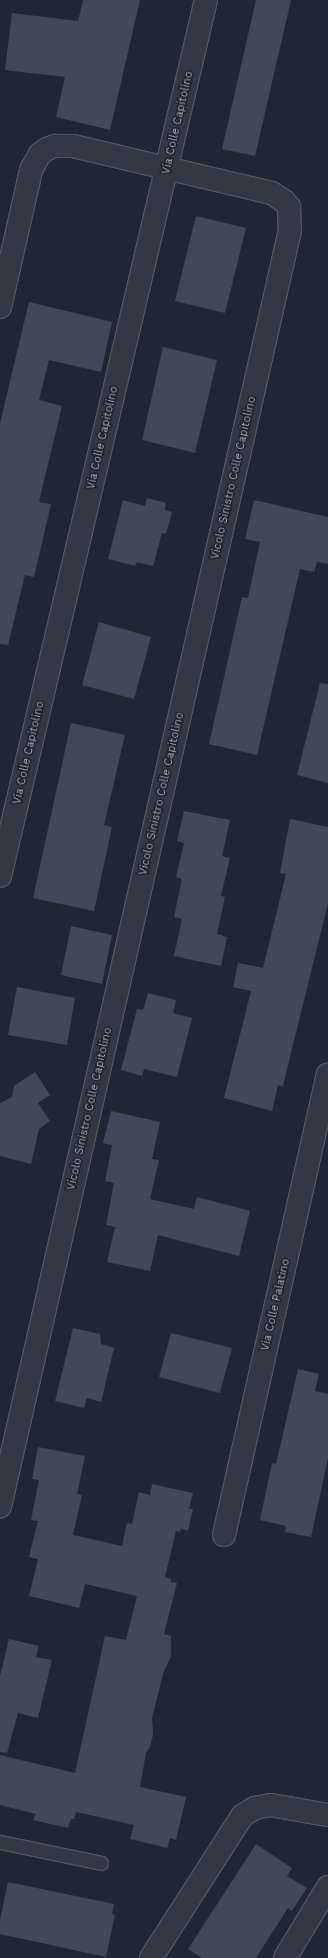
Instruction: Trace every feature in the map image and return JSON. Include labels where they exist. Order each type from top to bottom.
[{"type":"street","name":"Via Colle Capitolino","points":[[0,876],[206,0]]},
{"type":"street","name":"Vicolo Sinistro Colle Capitolino","points":[[0,306],[31,170],[40,154],[55,146],[66,145],[277,195],[289,207],[290,230],[0,1506]]},
{"type":"street","name":"Via Colle Palatino","points":[[224,1535],[328,1075]]},
{"type":"street","points":[[151,1958],[242,1816],[255,1808],[272,1805],[328,1815]]},
{"type":"street","points":[[285,1958],[328,1887]]},
{"type":"lane","points":[[0,1842],[101,1863]]},
{"type":"building","points":[[83,0],[140,0],[110,130],[56,117],[65,77],[5,70],[12,13],[78,21]]},
{"type":"building","points":[[256,0],[291,0],[255,156],[222,149]]},
{"type":"building","points":[[196,216],[246,228],[225,313],[175,301]]},
{"type":"building","points":[[29,302],[112,322],[101,372],[49,360],[39,400],[62,406],[39,502],[51,504],[34,577],[25,575],[8,645],[0,644],[0,423]]},
{"type":"building","points":[[163,347],[217,360],[195,453],[142,440]]},
{"type":"building","points":[[147,498],[166,503],[165,510],[172,512],[166,534],[162,533],[153,566],[137,562],[135,566],[108,559],[123,500],[145,506]]},
{"type":"building","points":[[254,500],[328,517],[328,564],[317,562],[314,572],[300,569],[257,755],[209,744],[242,597],[248,598],[260,542],[245,539]]},
{"type":"building","points":[[99,622],[151,637],[134,699],[82,685]]},
{"type":"building","points":[[320,683],[328,684],[328,783],[297,775]]},
{"type":"building","points":[[71,723],[125,735],[104,825],[112,827],[94,911],[33,898]]},
{"type":"building","points":[[184,811],[230,820],[222,856],[230,858],[221,896],[225,897],[217,934],[227,937],[221,966],[174,956],[182,919],[174,917],[182,879],[176,877],[184,843],[177,841]]},
{"type":"building","points":[[290,819],[328,827],[328,903],[283,1086],[278,1085],[272,1111],[224,1098],[251,991],[233,987],[238,963],[263,968],[286,874],[280,873]]},
{"type":"building","points":[[71,926],[112,935],[102,984],[61,975]]},
{"type":"building","points":[[17,987],[75,998],[67,1045],[8,1035]]},
{"type":"building","points":[[148,993],[176,1000],[173,1013],[192,1018],[177,1077],[144,1069],[142,1076],[121,1070],[137,1009],[143,1010]]},
{"type":"building","points":[[35,1072],[50,1095],[38,1103],[50,1121],[39,1129],[31,1164],[0,1156],[0,1103],[12,1097],[14,1086]]},
{"type":"building","points":[[111,1111],[160,1122],[152,1159],[159,1160],[150,1199],[194,1209],[197,1197],[250,1211],[239,1256],[158,1235],[150,1271],[107,1262],[115,1227],[106,1225],[114,1183],[105,1181],[112,1145],[103,1143]]},
{"type":"building","points":[[73,1328],[100,1334],[101,1344],[114,1348],[101,1402],[87,1398],[84,1408],[55,1401]]},
{"type":"building","points":[[171,1333],[232,1348],[220,1393],[159,1377]]},
{"type":"building","points":[[298,1369],[319,1374],[315,1391],[328,1394],[328,1458],[311,1537],[285,1532],[286,1526],[260,1520],[272,1463],[276,1464]]},
{"type":"building","points":[[38,1447],[85,1456],[77,1494],[82,1495],[73,1535],[122,1546],[127,1523],[132,1524],[139,1492],[150,1495],[152,1484],[193,1493],[189,1509],[193,1509],[188,1531],[181,1529],[180,1532],[176,1531],[165,1577],[171,1579],[171,1582],[177,1583],[164,1634],[171,1636],[171,1656],[163,1674],[152,1718],[153,1735],[150,1747],[146,1753],[140,1787],[186,1797],[176,1840],[170,1838],[167,1848],[130,1839],[134,1825],[76,1812],[74,1819],[71,1819],[68,1828],[33,1820],[36,1814],[0,1805],[0,1755],[75,1773],[105,1636],[126,1640],[137,1596],[85,1584],[79,1608],[29,1596],[38,1559],[29,1557],[38,1521],[31,1520],[39,1480],[32,1479]]},
{"type":"building","points":[[9,1639],[39,1646],[36,1657],[52,1660],[38,1718],[18,1713],[7,1753],[0,1752],[0,1676]]},
{"type":"building","points":[[256,1844],[292,1868],[287,1876],[307,1888],[292,1911],[288,1908],[256,1958],[202,1958],[188,1949]]},
{"type":"building","points":[[8,1882],[114,1904],[112,1914],[115,1915],[106,1957],[0,1934],[0,1920]]}]
